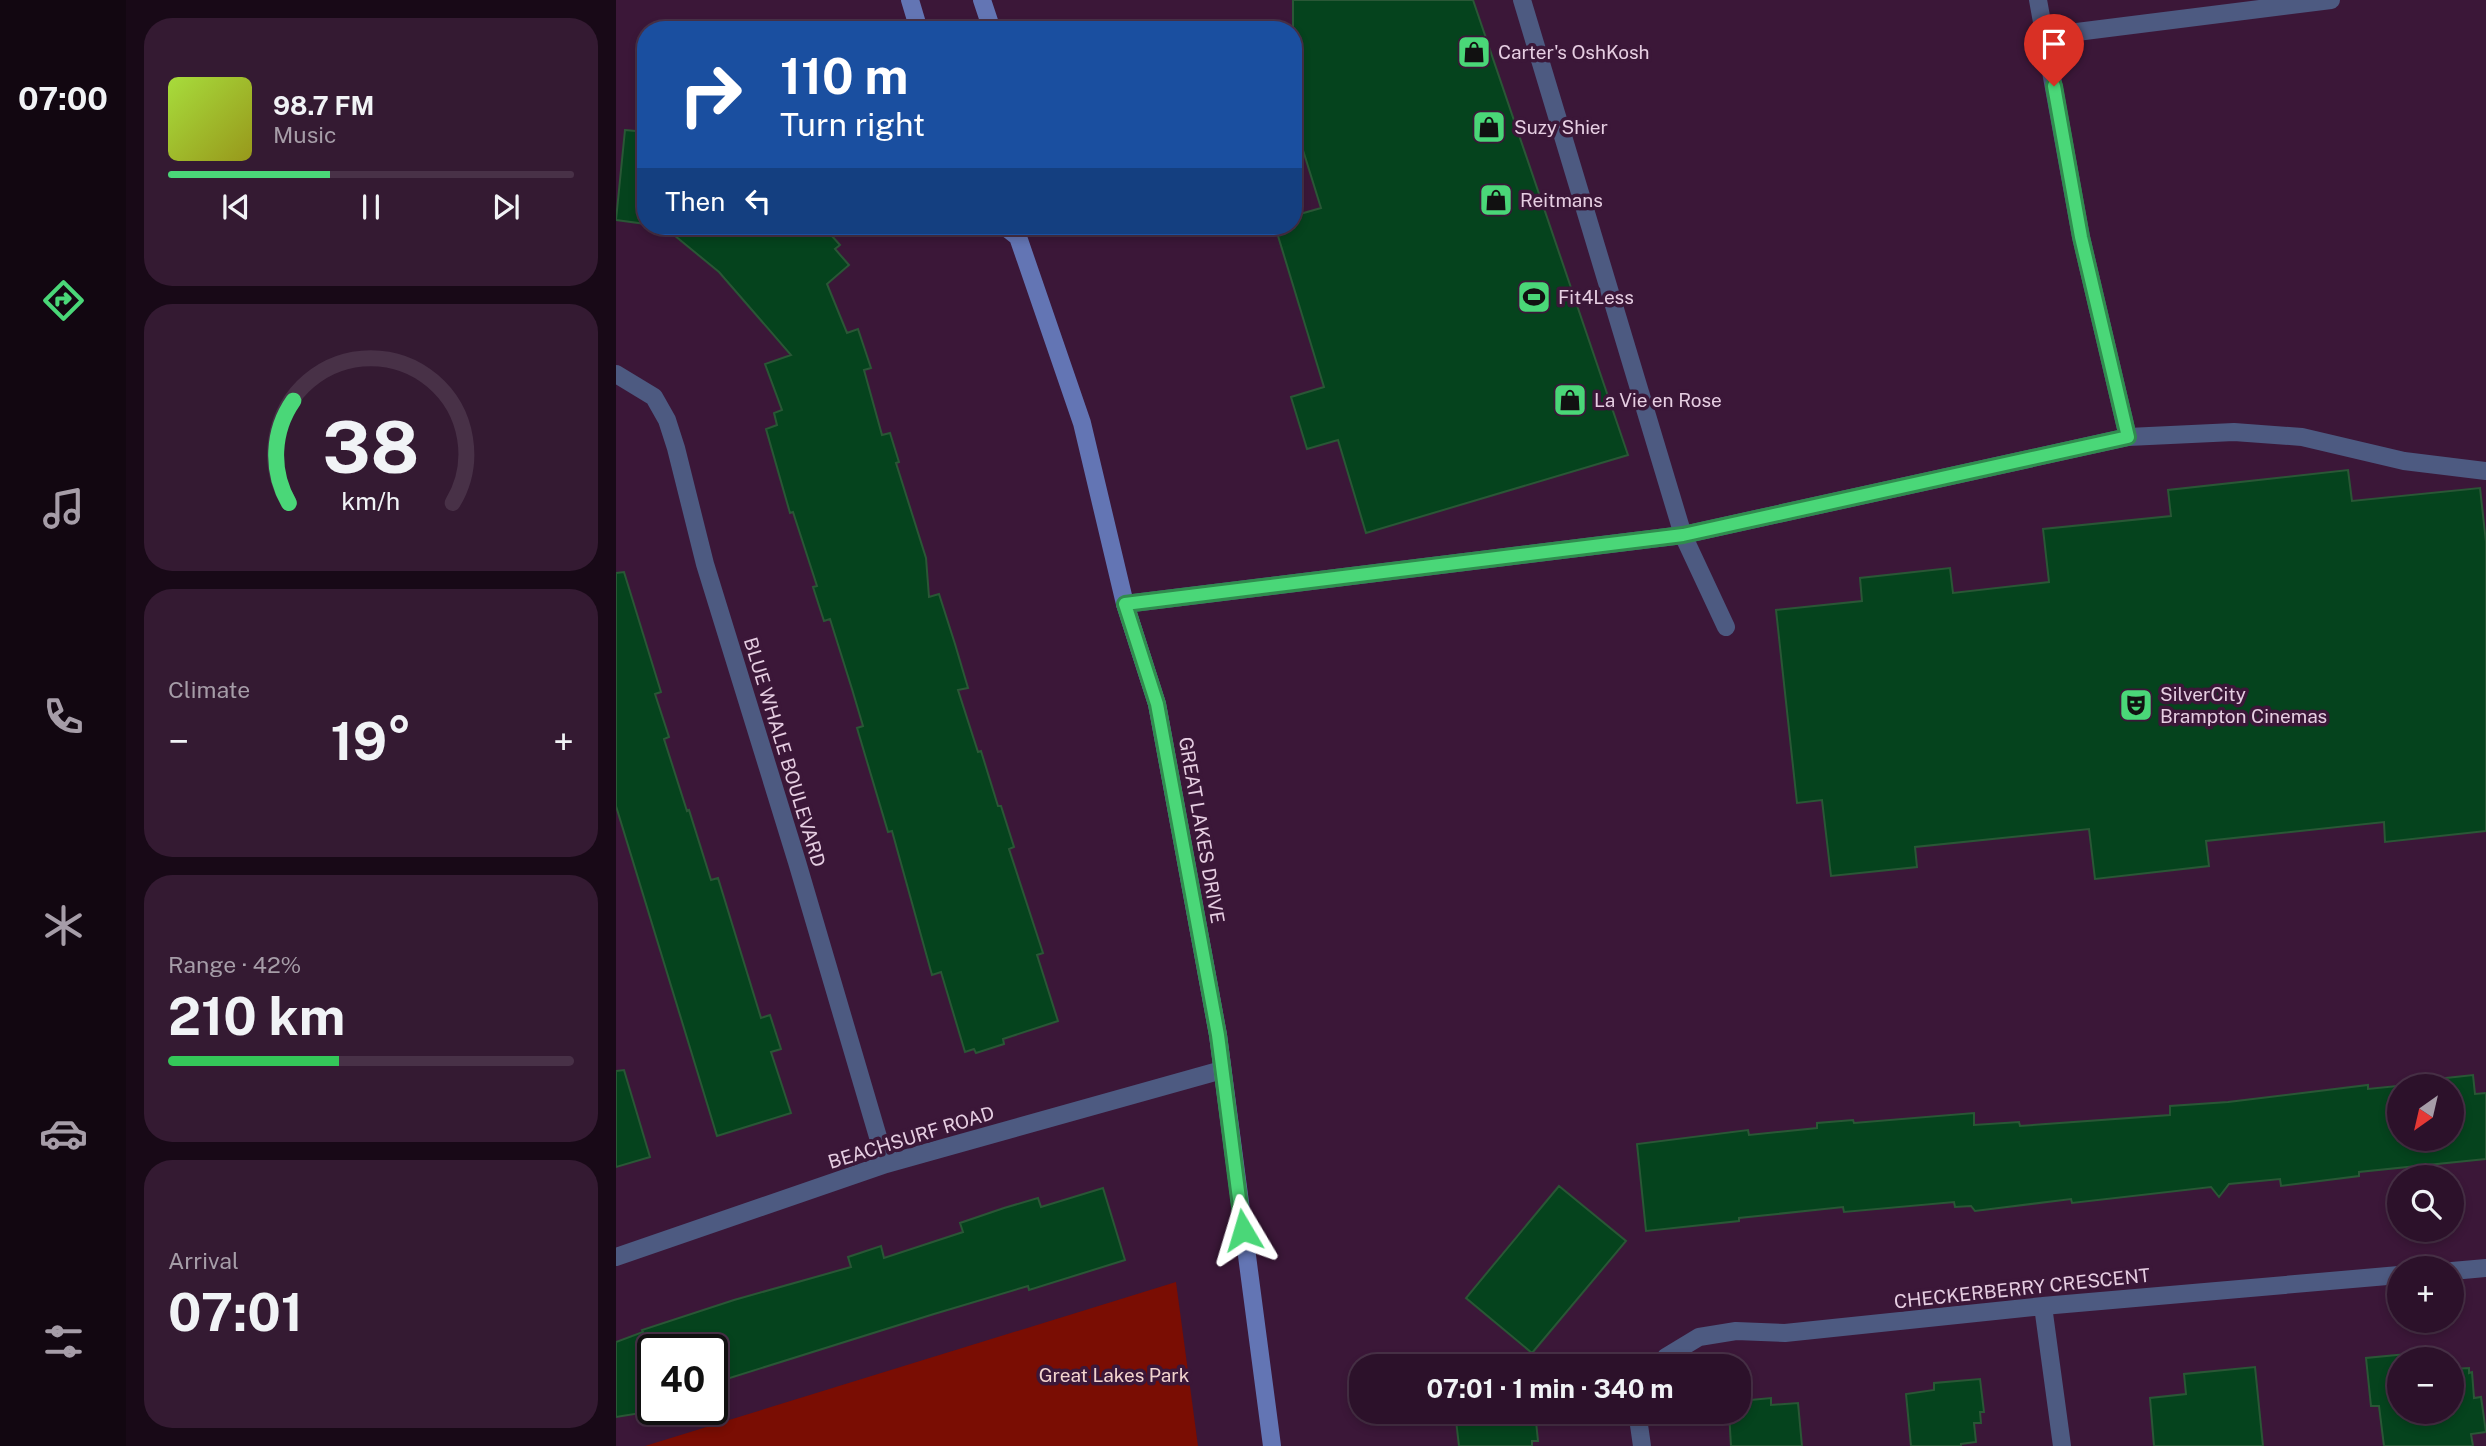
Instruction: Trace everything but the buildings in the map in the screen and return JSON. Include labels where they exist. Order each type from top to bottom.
[{"type":"street","points":[[910,0],[916,21]]},
{"type":"street","points":[[982,0],[989,21]]},
{"type":"street","points":[[1522,0],[1683,535],[1726,627]]},
{"type":"street","points":[[2038,0],[2081,237],[2128,437]]},
{"type":"street","points":[[2045,36],[2331,0]]},
{"type":"street","name":"GREAT LAKES DRIVE","points":[[1017,235],[1082,423],[1125,604],[1157,704],[1218,1035],[1272,1446]]},
{"type":"street","name":"BLUE WHALE BOULEVARD","points":[[616,374],[654,397],[667,420],[705,564],[886,1164]]},
{"type":"street","points":[[1125,604],[1683,535],[2128,437],[2234,432],[2302,437],[2404,461],[2486,471]]},
{"type":"street","name":"BEACHSURF ROAD","points":[[616,1257],[886,1164],[1222,1070]]},
{"type":"street","points":[[2464,1270],[2486,1268]]},
{"type":"street","name":"CHECKERBERRY CRESCENT","points":[[1671,1354],[1699,1337],[1736,1331],[1785,1333],[2043,1306],[2387,1276]]},
{"type":"street","points":[[2043,1306],[2062,1446]]},
{"type":"street","points":[[1639,1424],[1642,1446]]},
{"type":"green space","name":"Great Lakes Park","points":[[1176,1282],[1198,1446],[645,1446],[713,1425],[728,1425],[728,1420]]},
{"type":"place","name":"Carter's OshKosh","points":[[1474,52]]},
{"type":"place","name":"Suzy Shier","points":[[1489,127]]},
{"type":"place","name":"Reitmans","points":[[1496,200]]},
{"type":"place","name":"Fit4Less","points":[[1534,297]]},
{"type":"place","name":"La Vie en Rose","points":[[1570,400]]},
{"type":"place","name":"SilverCity Brampton Cinemas","points":[[2136,705]]},
{"type":"route","points":[[1243,1230],[1218,1035],[1157,704],[1125,604],[1683,535],[2128,437],[2081,237],[2054,86]]}]
